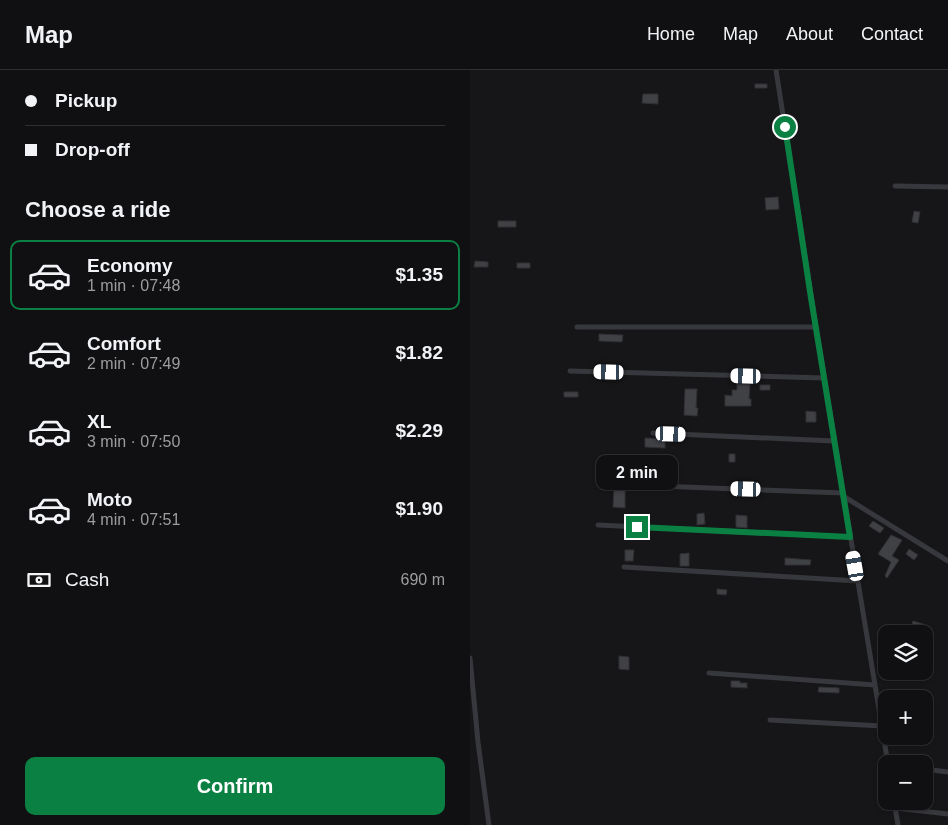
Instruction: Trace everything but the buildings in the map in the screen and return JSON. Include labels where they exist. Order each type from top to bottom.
[{"type":"street","points":[[776,70],[834,441],[878,703]]},
{"type":"street","points":[[895,186],[948,187]]},
{"type":"street","points":[[577,327],[816,328]]},
{"type":"street","points":[[570,372],[824,378]]},
{"type":"street","points":[[653,433],[834,441]]},
{"type":"street","points":[[631,485],[843,495],[948,561]]},
{"type":"street","points":[[598,525],[850,537]]},
{"type":"street","points":[[624,567],[858,581]]},
{"type":"street","points":[[470,658],[488,825]]},
{"type":"street","points":[[709,673],[875,685]]},
{"type":"street","points":[[770,720],[878,726]]},
{"type":"street","points":[[933,770],[948,772]]},
{"type":"street","points":[[895,810],[898,825]]},
{"type":"street","points":[[913,810],[948,814]]},
{"type":"route","points":[[637,527],[850,537],[785,127]]}]
